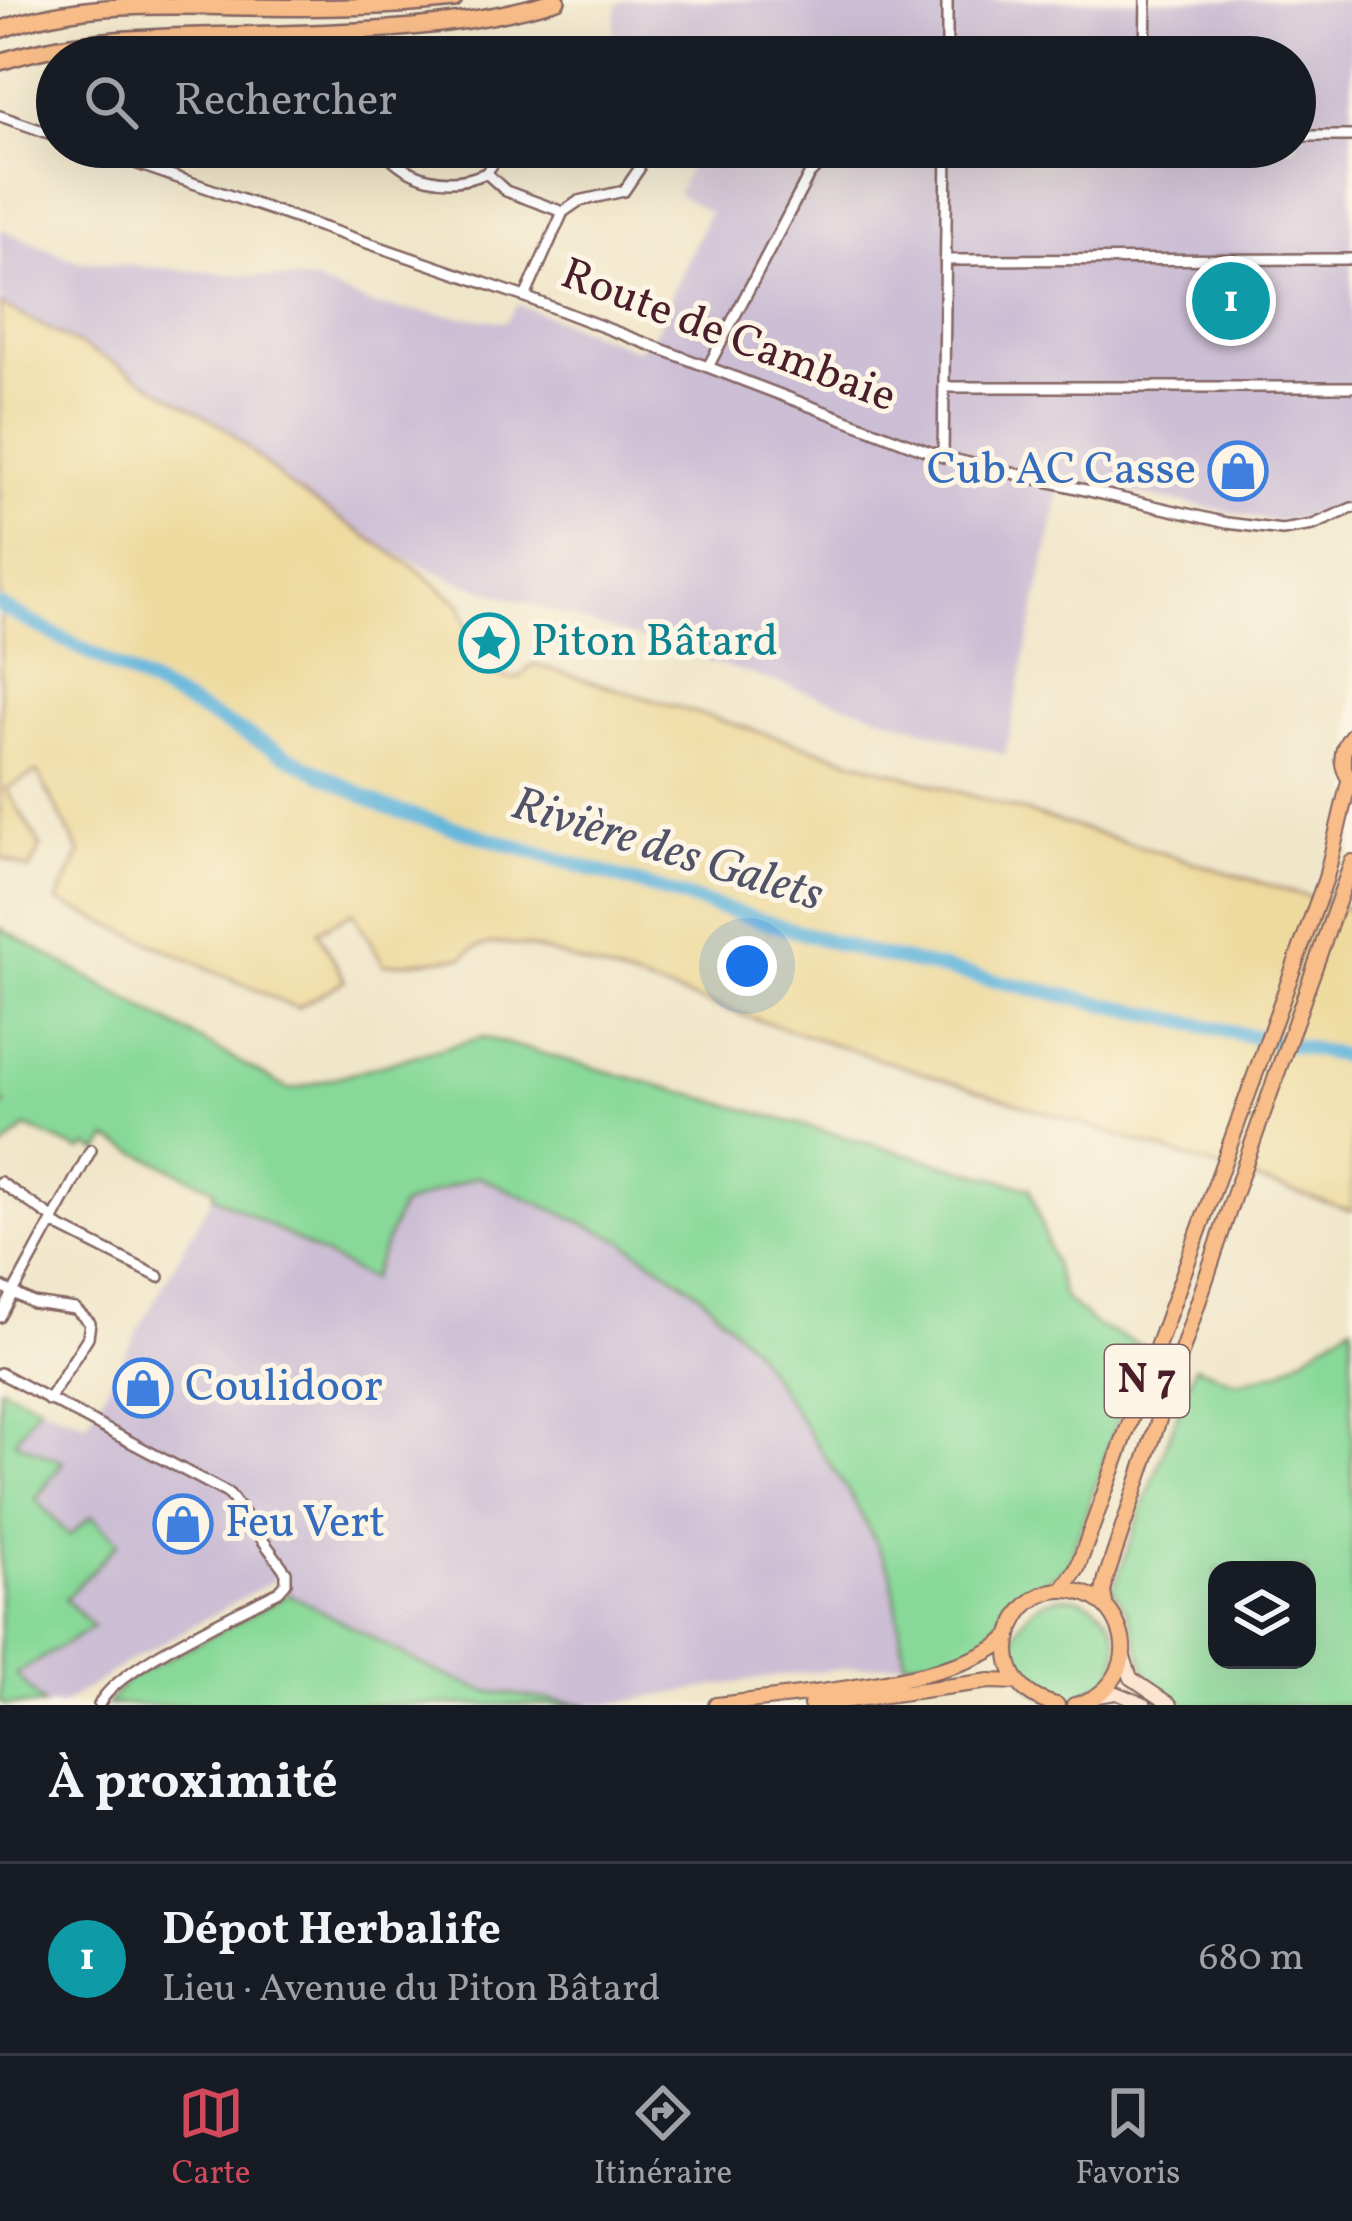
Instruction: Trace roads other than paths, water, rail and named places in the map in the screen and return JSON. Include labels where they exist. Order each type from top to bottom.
[{"type":"highway","points":[[0,30],[88,9],[338,8],[454,0]]},
{"type":"highway","points":[[218,36],[430,26],[499,16],[557,0]]},
{"type":"highway","points":[[0,62],[36,51]]},
{"type":"main road","points":[[1351,782],[1342,751],[1352,735]]},
{"type":"main road","name":"N 7","points":[[1062,1590],[1077,1568],[1216,1192],[1326,878],[1351,782]]},
{"type":"main road","name":"N 7","points":[[1106,1607],[1106,1578],[1352,862]]},
{"type":"main road","points":[[716,1705],[822,1692],[990,1654],[1032,1601],[1062,1590],[1084,1594],[1106,1607],[1122,1637],[1126,1671],[1171,1705]]},
{"type":"main road","points":[[1008,1637],[1010,1665],[1018,1682],[1037,1701],[1057,1705]]},
{"type":"main road","points":[[1098,1696],[1110,1685],[1123,1654]]},
{"type":"main road","points":[[811,1705],[990,1681],[1018,1682]]},
{"type":"main road","points":[[1074,1705],[1117,1693],[1145,1705]]},
{"type":"street","points":[[947,0],[947,36]]},
{"type":"street","points":[[1145,36],[1146,0]]},
{"type":"street","points":[[0,116],[36,129]]},
{"type":"street","points":[[1316,136],[1352,136]]},
{"type":"street","name":"Route de Cambaie","points":[[150,168],[525,297],[943,457],[1227,523],[1282,530],[1313,525],[1352,508]]},
{"type":"street","points":[[399,168],[414,176],[463,180],[490,168]]},
{"type":"street","points":[[525,297],[563,212],[579,201],[624,191],[639,168]]},
{"type":"street","points":[[708,368],[816,168]]},
{"type":"street","points":[[943,457],[947,168]]},
{"type":"street","points":[[486,173],[506,191],[563,212]]},
{"type":"street","points":[[945,260],[1352,260]]},
{"type":"street","points":[[945,387],[1352,387]]},
{"type":"street","points":[[0,1317],[91,1150]]},
{"type":"street","points":[[0,1182],[53,1221],[159,1277]]},
{"type":"street","points":[[0,1286],[34,1303],[65,1305],[90,1323],[88,1337],[49,1400]]},
{"type":"street","points":[[0,1373],[229,1494],[286,1572],[286,1583],[279,1591],[133,1670],[104,1694],[99,1705]]},
{"type":"waterway","name":"Rivière des Galets","points":[[0,606],[385,807],[869,953],[1352,1058]]},
{"type":"place","name":"Dépot Herbalife","points":[[1231,301]]},
{"type":"place","name":"Cub AC Casse","points":[[1238,471]]},
{"type":"place","name":"Piton Bâtard","points":[[489,643]]},
{"type":"place","name":"Coulidoor","points":[[143,1388]]},
{"type":"place","name":"Feu Vert","points":[[183,1524]]}]
